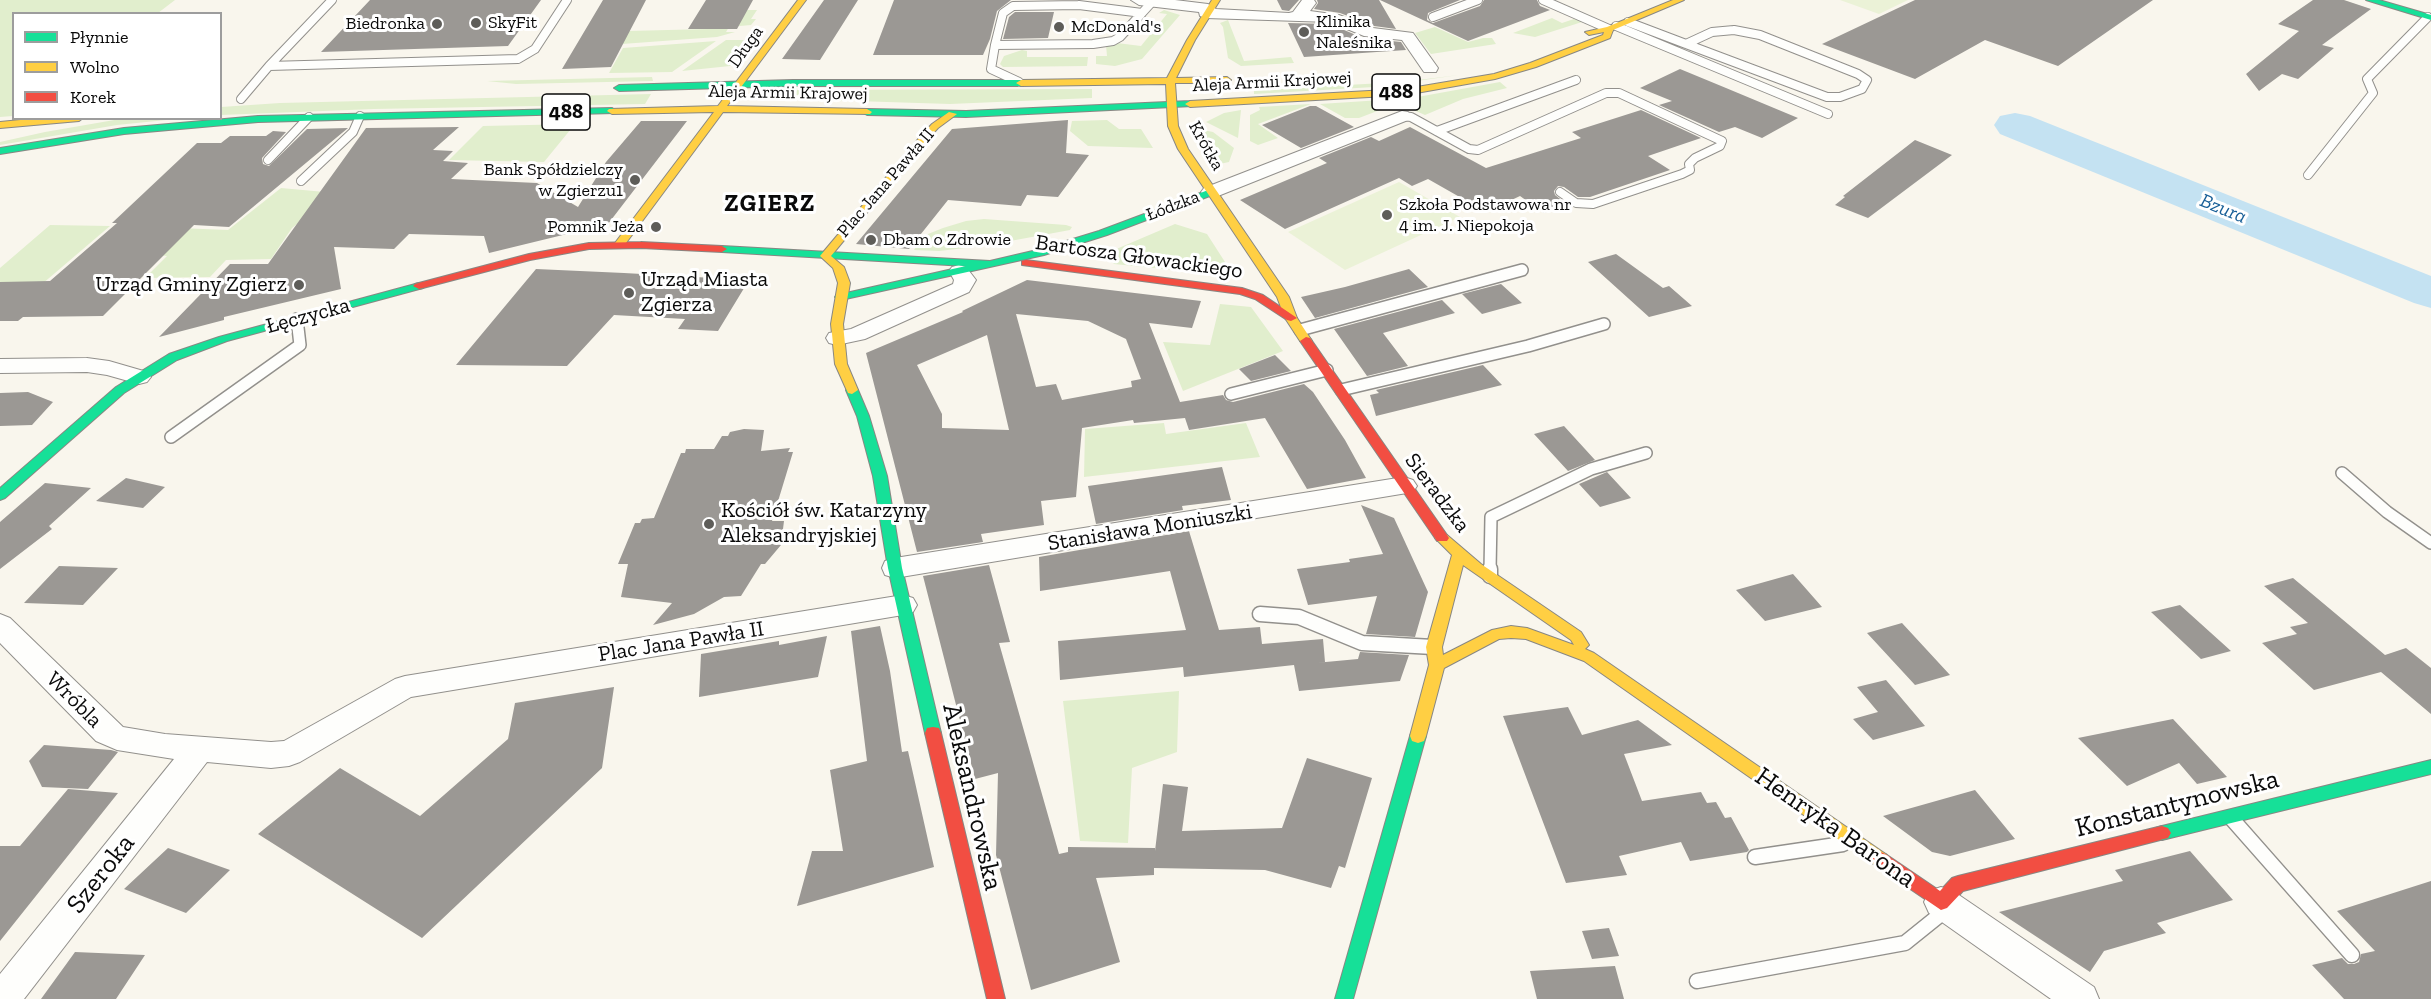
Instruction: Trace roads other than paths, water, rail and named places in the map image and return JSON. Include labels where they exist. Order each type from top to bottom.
[{"type":"main road","name":"Długa","points":[[740,85],[802,0]]},
{"type":"main road","name":"488","points":[[1537,48],[1593,30],[1618,26],[1680,0]]},
{"type":"main road","points":[[2370,0],[2430,17]]},
{"type":"main road","points":[[1170,81],[1210,7]]},
{"type":"main road","name":"Aleja Armii Krajowej","points":[[0,151],[167,125],[309,117],[721,110],[952,114],[1332,98],[1405,92],[1451,85],[1533,65],[1606,36],[1618,26]]},
{"type":"main road","name":"488","points":[[1408,70],[1436,67]]},
{"type":"main road","name":"Aleja Armii Krajowej","points":[[603,88],[1243,79]]},
{"type":"main road","name":"Krótka","points":[[1170,81],[1173,126],[1182,148],[1211,192]]},
{"type":"main road","points":[[619,245],[740,85]]},
{"type":"main road","points":[[236,100],[262,98]]},
{"type":"main road","name":"Plac Jana Pawła II","points":[[825,256],[923,139],[935,126],[952,114]]},
{"type":"main road","points":[[0,124],[52,120]]},
{"type":"main road","points":[[0,139],[84,120]]},
{"type":"main road","name":"Łódzka","points":[[1009,261],[1070,245],[1211,192]]},
{"type":"main road","name":"Sieradzka","points":[[1211,192],[1283,297],[1291,318],[1404,486],[1443,540],[1459,555],[1434,647],[1437,665],[1344,999]]},
{"type":"main road","name":"Plac Jana Pawła II","points":[[619,245],[990,264]]},
{"type":"main road","name":"Łęczycka","points":[[0,495],[104,403],[138,377],[173,357],[196,348],[297,319],[550,252],[619,245]]},
{"type":"main road","name":"Plac Jana Pawła II","points":[[825,256],[834,262],[844,282],[837,338],[841,364],[863,416],[880,476],[903,605]]},
{"type":"main road","name":"Plac Jana Pawła II","points":[[842,297],[1009,261]]},
{"type":"main road","name":"Bartosza Głowackiego","points":[[1009,261],[1242,291],[1259,297],[1291,318]]},
{"type":"main road","name":"Henryka Barona","points":[[1459,555],[1576,636],[1589,657]]},
{"type":"main road","name":"Aleksandrowska","points":[[903,605],[996,999]]},
{"type":"main road","name":"Henryka Barona","points":[[1437,665],[1478,642],[1497,634],[1511,632],[1527,634],[1589,657],[1945,905]]},
{"type":"main road","name":"Konstantynowska","points":[[1945,905],[1958,884],[2431,767]]},
{"type":"street","points":[[1299,15],[1310,0]]},
{"type":"street","points":[[1144,5],[1210,7],[1291,18],[1299,15],[1333,18],[1345,21],[1361,32],[1407,36],[1436,67]]},
{"type":"street","name":"Łódzka","points":[[1211,192],[1402,116]]},
{"type":"street","points":[[837,338],[864,331],[962,288],[964,280],[959,271]]},
{"type":"street","points":[[0,366],[87,365],[109,368],[138,377]]},
{"type":"street","name":"Stanisława Moniuszki","points":[[895,568],[1404,486]]},
{"type":"street","name":"Plac Jana Pawła II","points":[[200,749],[271,755],[289,753],[405,687],[903,605]]},
{"type":"street","name":"Wróbla","points":[[0,625],[107,732],[117,738],[133,742],[200,749]]},
{"type":"street","name":"Szeroka","points":[[2,999],[200,749]]},
{"type":"street","name":"Henryka Barona","points":[[1945,905],[2081,999]]},
{"type":"lane","points":[[236,100],[332,0]]},
{"type":"lane","points":[[269,66],[518,59],[535,49],[567,0]]},
{"type":"lane","points":[[1433,17],[1478,0]]},
{"type":"lane","points":[[1543,0],[1618,26],[1828,114]]},
{"type":"lane","points":[[995,45],[1093,44],[1113,40],[1120,38],[1144,5]]},
{"type":"lane","points":[[1022,83],[991,69],[1002,13],[1013,6],[1144,5]]},
{"type":"lane","points":[[2308,175],[2373,93],[2367,79],[2430,17]]},
{"type":"lane","points":[[1618,26],[1686,44],[1827,97],[1840,97],[1862,89],[1867,80],[1858,74],[1760,35],[1734,30],[1712,32],[1686,44]]},
{"type":"lane","points":[[1437,131],[1576,80]]},
{"type":"lane","points":[[1402,116],[1411,117],[1469,149],[1478,150],[1606,93],[1619,93],[1722,141],[1719,146],[1695,158],[1689,164],[1690,170],[1682,174],[1593,204],[1576,203],[1560,192]]},
{"type":"lane","points":[[301,181],[353,132],[360,116]]},
{"type":"lane","points":[[268,160],[309,117]]},
{"type":"lane","points":[[1300,330],[1521,270]]},
{"type":"lane","points":[[171,437],[300,345],[297,319]]},
{"type":"lane","points":[[1341,390],[1528,346],[1604,324]]},
{"type":"lane","points":[[1231,394],[1327,370]]},
{"type":"lane","points":[[1490,578],[1491,517],[1591,468],[1646,453]]},
{"type":"lane","points":[[2342,473],[2387,512],[2431,543]]},
{"type":"lane","points":[[1260,614],[1299,618],[1362,643],[1434,647]]},
{"type":"lane","points":[[2230,816],[2352,955]]},
{"type":"lane","points":[[1755,858],[1856,842]]},
{"type":"lane","points":[[1697,981],[1905,944],[1945,905]]},
{"type":"waterway","name":"Bzura","points":[[2015,125],[2431,293]]},
{"type":"place","name":"SkyFit","points":[[476,23]]},
{"type":"place","name":"Biedronka","points":[[437,24]]},
{"type":"place","name":"McDonald's","points":[[1059,27]]},
{"type":"place","name":"Klinika Naleśnika","points":[[1304,32]]},
{"type":"place","name":"Bank Spółdzielczy w Zgierzu1","points":[[635,180]]},
{"type":"place","name":"Szkoła Podstawowa nr 4 im. J. Niepokoja","points":[[1387,215]]},
{"type":"place","name":"Pomnik Jeża","points":[[656,227]]},
{"type":"place","name":"Dbam o Zdrowie","points":[[871,240]]},
{"type":"place","name":"Urząd Gminy Zgierz","points":[[299,285]]},
{"type":"place","name":"Urząd Miasta Zgierza","points":[[629,293]]},
{"type":"place","name":"Kościół św. Katarzyny Aleksandryjskiej","points":[[709,524]]},
{"type":"district","name":"ZGIERZ","points":[[770,204]]}]
